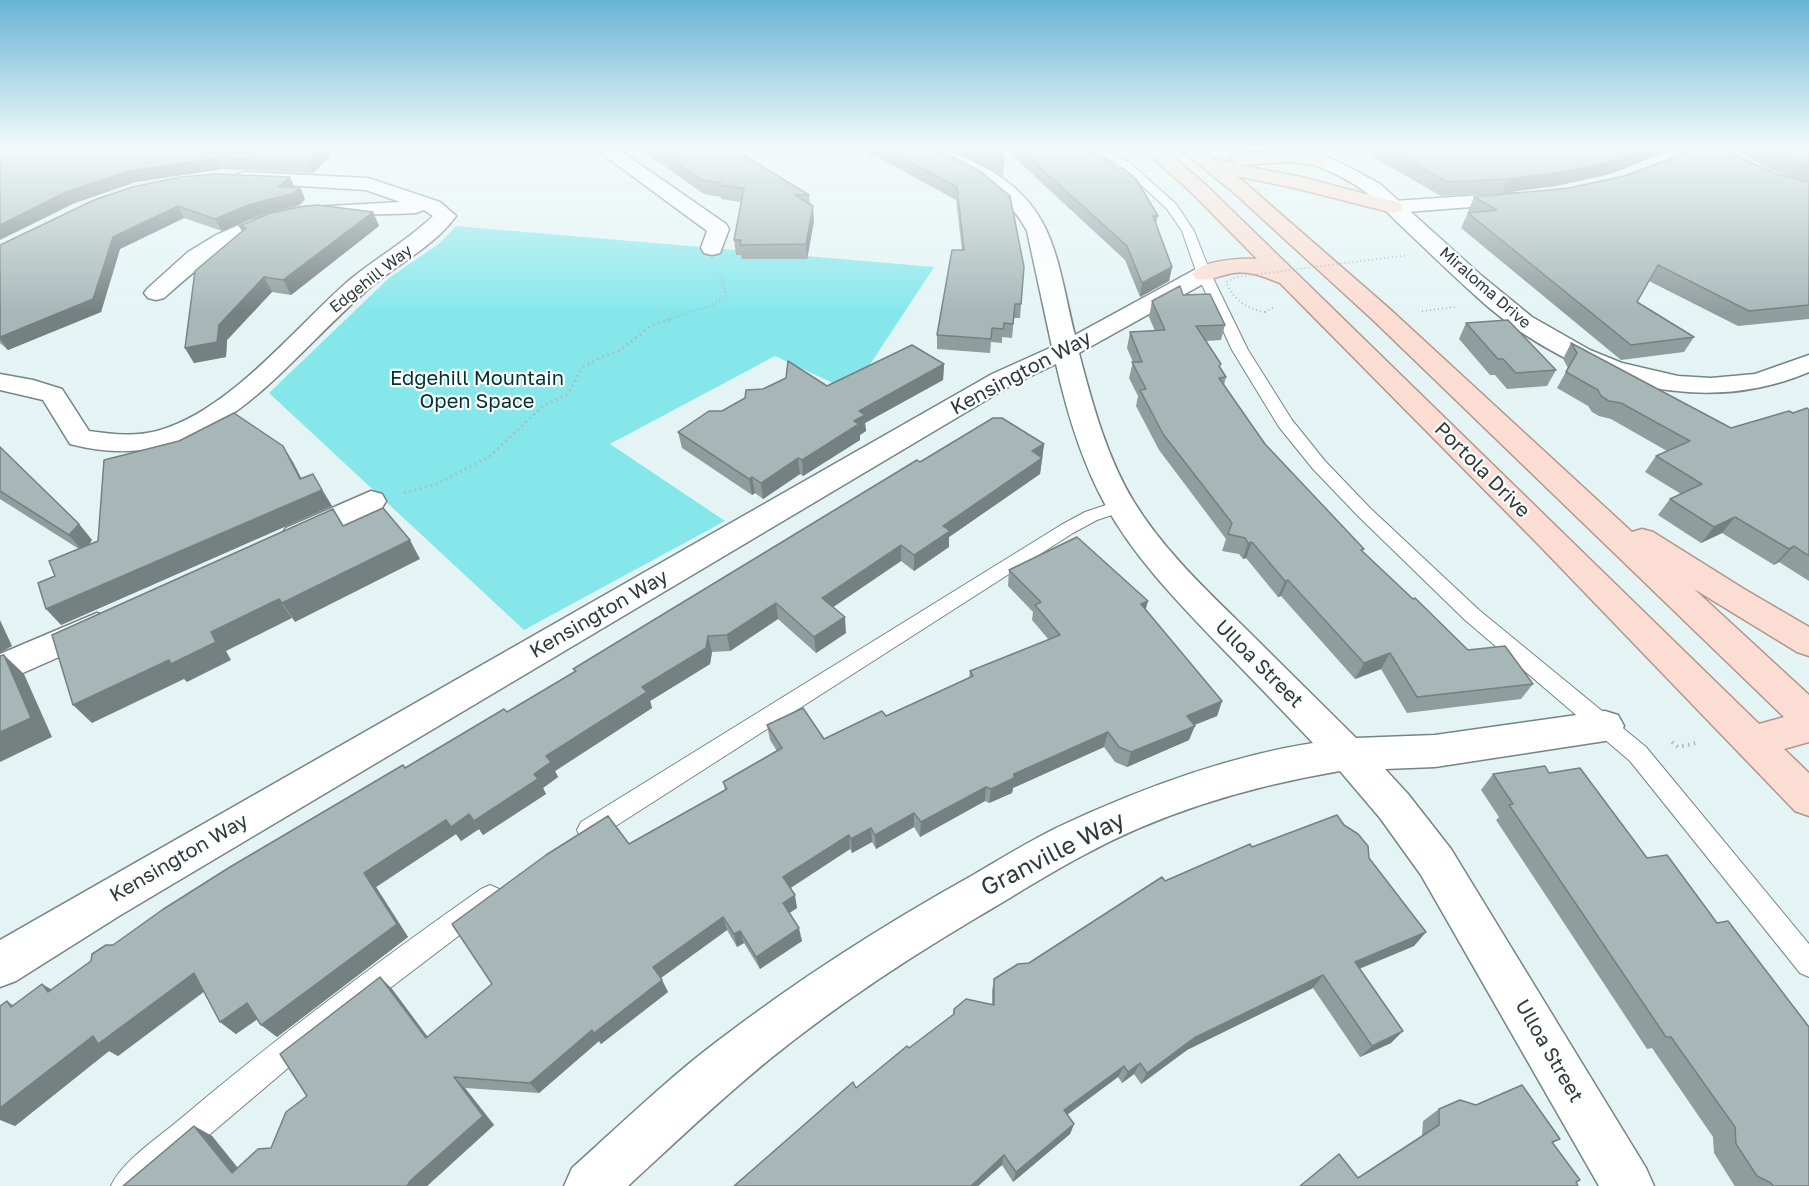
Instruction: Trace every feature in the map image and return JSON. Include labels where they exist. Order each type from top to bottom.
[{"type":"main road","name":"Portola Drive","points":[[1219,202],[1230,220],[1548,535],[1809,799]]},
{"type":"main road","name":"Portola Drive","points":[[1256,202],[1374,309],[1809,718]]},
{"type":"main road","points":[[1375,202],[1393,207]]},
{"type":"main road","points":[[1204,274],[1216,262],[1223,249],[1228,238],[1230,220]]},
{"type":"main road","points":[[1204,274],[1221,267],[1252,266],[1281,273],[1290,280]]},
{"type":"main road","points":[[1544,469],[1659,552],[1809,643]]},
{"type":"main road","points":[[1751,741],[1809,727]]},
{"type":"street","points":[[422,202],[433,206]]},
{"type":"street","points":[[680,202],[718,229],[712,248]]},
{"type":"street","name":"Ulloa Street","points":[[1022,202],[1031,214],[1038,231],[1076,394],[1088,431],[1102,468],[1121,506],[1151,548],[1188,592],[1348,754],[1394,807],[1436,862],[1628,1186]]},
{"type":"street","name":"Miraloma Drive","points":[[1388,202],[1496,302],[1558,346],[1593,362],[1654,379],[1711,386],[1745,384],[1772,379],[1809,363]]},
{"type":"street","points":[[1393,207],[1459,202]]},
{"type":"street","points":[[156,293],[196,257],[224,240],[258,225],[295,214],[433,206]]},
{"type":"street","name":"Edgehill Way","points":[[0,382],[33,388],[52,395],[80,438],[104,445],[159,441],[189,430],[217,414],[243,394],[358,285],[417,243],[435,227],[445,216],[433,206]]},
{"type":"street","name":"Kensington Way","points":[[0,963],[1000,380],[1066,350],[1204,274]]},
{"type":"street","points":[[268,549],[371,501]]},
{"type":"street","points":[[0,669],[129,612]]},
{"type":"street","name":"Granville Way","points":[[590,1186],[730,1061],[826,989],[912,932],[1069,842],[1142,809],[1213,784],[1279,765],[1348,754],[1435,751],[1605,726]]},
{"type":"lane","points":[[1167,202],[1188,231],[1204,274],[1239,350],[1285,423],[1319,465],[1364,512],[1457,601],[1638,754],[1809,964]]},
{"type":"lane","points":[[573,840],[1067,529],[1091,516],[1121,506]]},
{"type":"lane","points":[[126,1186],[181,1137],[321,1022],[507,885]]},
{"type":"path","points":[[371,501],[436,484],[490,456],[543,406],[568,394],[582,368],[601,357],[619,351],[652,325],[712,305],[727,295],[720,275],[703,265],[712,248]]},
{"type":"path","points":[[1265,312],[1250,310],[1244,306],[1226,282],[1236,277],[1408,255]]},
{"type":"path","points":[[1413,312],[1464,306]]},
{"type":"green space","name":"Edgehill Mountain Open Space","points":[[456,226],[934,267],[852,392],[775,356],[610,444],[725,521],[524,630],[269,393],[389,278],[440,243]]},
{"type":"building","points":[[0,202],[45,202],[0,225]]},
{"type":"building","points":[[89,202],[258,202],[215,219],[178,206],[113,237],[93,299],[0,337],[0,245]]},
{"type":"building","points":[[741,202],[807,202],[813,206],[806,244],[740,245],[741,240],[734,240]]},
{"type":"building","points":[[959,202],[1011,202],[1024,267],[1021,304],[1015,304],[1013,324],[1004,323],[1003,329],[992,328],[991,339],[937,335],[952,250],[964,250]]},
{"type":"building","points":[[1078,202],[1150,202],[1158,216],[1153,216],[1172,267],[1142,283],[1127,246]]},
{"type":"building","points":[[1483,202],[1809,202],[1809,305],[1749,311],[1658,265],[1637,302],[1694,337],[1631,345],[1468,213],[1497,210]]},
{"type":"building","points":[[318,205],[373,212],[283,280],[264,277],[219,325],[217,342],[185,348],[195,271],[246,228],[239,226],[271,213]]},
{"type":"building","points":[[1180,286],[1183,295],[1210,294],[1225,325],[1196,326],[1221,364],[1219,366],[1226,377],[1219,378],[1265,444],[1364,549],[1361,550],[1413,599],[1415,598],[1468,650],[1505,646],[1533,684],[1417,697],[1390,653],[1364,663],[1288,580],[1285,581],[1252,542],[1248,543],[1245,538],[1228,534],[1232,523],[1163,434],[1140,390],[1146,389],[1132,362],[1142,362],[1130,332],[1165,330],[1152,301]]},
{"type":"building","points":[[1508,320],[1556,370],[1516,373],[1503,359],[1498,359],[1466,323]]},
{"type":"building","points":[[1571,343],[1731,428],[1807,408],[1809,410],[1809,556],[1794,546],[1789,549],[1735,517],[1714,527],[1670,499],[1702,484],[1656,456],[1690,441],[1621,403],[1609,401],[1601,396],[1598,390],[1566,372],[1577,353]]},
{"type":"building","points":[[912,345],[944,364],[859,411],[865,415],[854,421],[859,424],[802,460],[798,458],[761,483],[752,477],[749,479],[678,432],[709,411],[722,411],[745,398],[746,390],[763,389],[786,378],[788,361],[827,386]]},
{"type":"building","points":[[234,413],[283,446],[300,479],[313,474],[322,490],[46,609],[38,583],[55,576],[49,561],[98,541],[104,460],[179,441]]},
{"type":"building","points":[[993,418],[1002,418],[1044,444],[1032,451],[1042,458],[943,526],[950,531],[914,555],[901,545],[822,598],[845,617],[814,637],[776,603],[727,635],[708,636],[706,648],[642,687],[647,692],[546,756],[551,762],[534,774],[538,779],[474,821],[469,814],[451,827],[446,820],[364,873],[397,924],[261,1025],[247,1003],[220,1022],[194,973],[98,1044],[93,1036],[0,1108],[0,1006],[7,1001],[11,1007],[42,984],[48,992],[91,961],[92,954],[106,945],[113,945],[162,910],[230,867],[403,765],[405,768],[504,709],[507,712],[576,671],[573,669],[917,460],[920,462]]},
{"type":"building","points":[[0,447],[79,524],[69,535],[0,491]]},
{"type":"building","points":[[383,508],[410,540],[282,603],[279,599],[211,632],[216,642],[171,664],[169,660],[73,705],[52,635],[333,509],[343,526]]},
{"type":"building","points":[[1077,537],[1148,601],[1141,604],[1222,701],[1187,716],[1195,726],[1131,752],[1119,747],[1108,732],[1014,774],[1014,778],[991,789],[986,787],[921,822],[914,813],[875,835],[871,828],[851,839],[849,835],[783,877],[795,895],[783,903],[799,928],[756,957],[740,931],[734,934],[723,917],[653,967],[662,980],[594,1033],[592,1030],[530,1083],[454,1077],[483,1116],[407,1186],[123,1186],[194,1126],[232,1173],[258,1149],[271,1148],[286,1112],[307,1096],[280,1054],[380,977],[426,1038],[492,984],[452,924],[546,855],[608,816],[629,844],[727,789],[723,782],[782,748],[767,725],[803,708],[824,739],[882,711],[886,716],[973,676],[970,671],[1060,635],[1035,605],[1041,602],[1009,570]]},
{"type":"building","points":[[4,655],[31,718],[0,732],[0,656]]},
{"type":"building","points":[[1545,766],[1549,773],[1580,768],[1647,858],[1667,855],[1717,923],[1728,921],[1809,1027],[1809,1186],[1773,1186],[1757,1176],[1736,1144],[1735,1127],[1671,1037],[1666,1037],[1509,805],[1513,804],[1493,774]]},
{"type":"building","points":[[1337,815],[1344,825],[1358,834],[1368,846],[1369,858],[1426,932],[1355,962],[1403,1031],[1372,1046],[1323,975],[1194,1038],[1147,1073],[1140,1063],[1128,1072],[1124,1066],[1064,1110],[1074,1124],[1016,1172],[1004,1155],[971,1186],[734,1186],[853,1082],[856,1088],[907,1046],[909,1048],[954,1014],[954,1009],[966,999],[994,1005],[994,979],[1018,964],[1029,963],[1162,877],[1165,881],[1250,844],[1252,847]]},
{"type":"building","points":[[1522,1085],[1560,1139],[1552,1142],[1580,1180],[1576,1182],[1578,1186],[1300,1186],[1339,1154],[1358,1178],[1439,1125],[1439,1109],[1460,1100],[1476,1105]]}]
